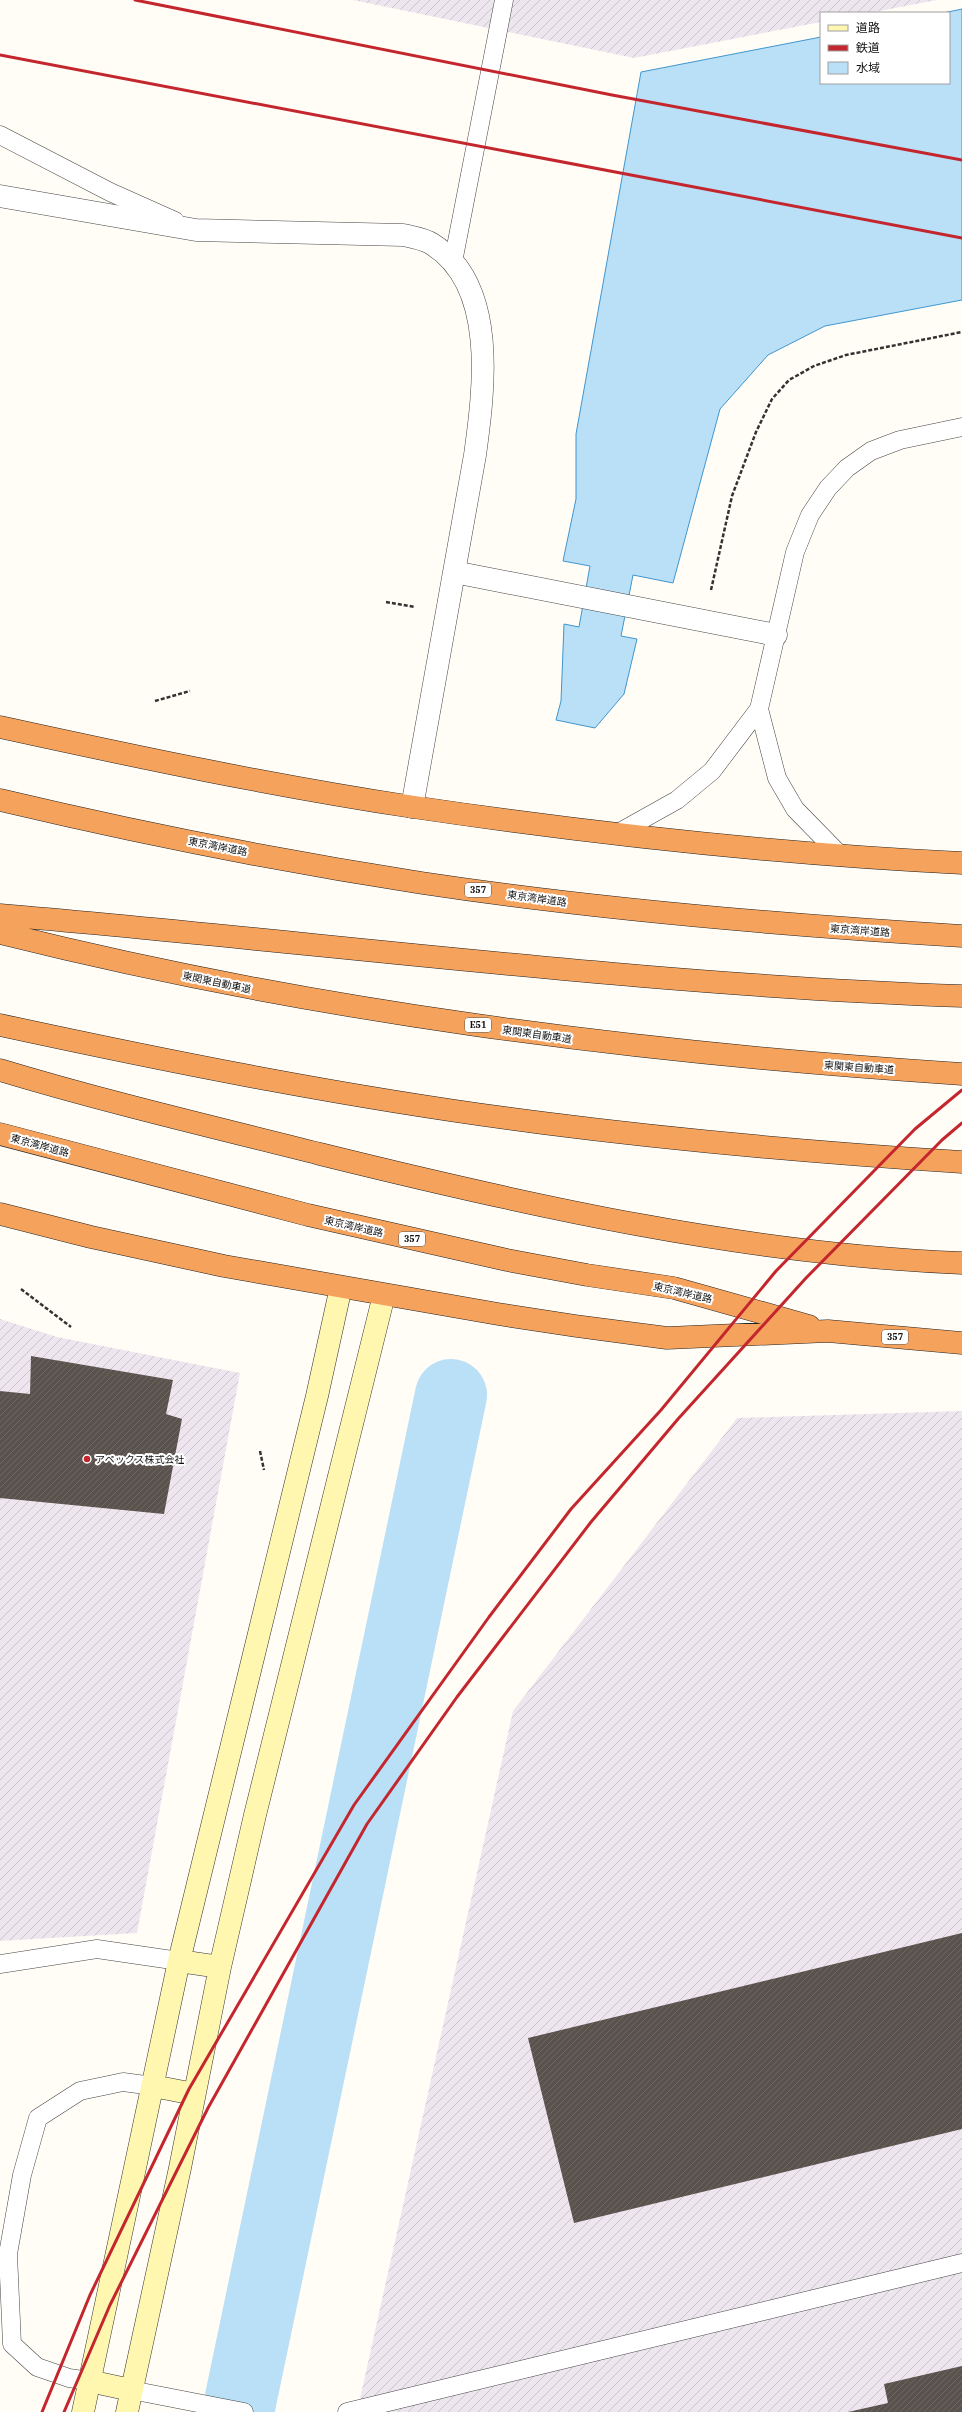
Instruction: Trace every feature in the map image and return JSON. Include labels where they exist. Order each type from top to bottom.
[{"type":"highway","points":[[0,727],[169,763],[412,807],[618,833],[842,857],[962,863]]},
{"type":"highway","name":"東京湾岸道路","points":[[0,800],[150,834],[422,883],[696,916],[831,928],[962,936]]},
{"type":"highway","points":[[0,915],[659,978],[784,988],[962,996]]},
{"type":"highway","name":"東関東自動車道","points":[[0,933],[121,962],[246,988],[412,1016],[691,1053],[820,1065],[962,1074]]},
{"type":"highway","points":[[0,1025],[229,1073],[398,1102],[542,1123],[806,1152],[962,1162]]},
{"type":"highway","points":[[0,1070],[227,1131],[502,1198],[756,1243],[858,1256],[962,1263]]},
{"type":"highway","name":"東京湾岸道路","points":[[0,1134],[308,1215],[507,1260],[587,1275],[674,1288],[828,1331]]},
{"type":"highway","name":"東京湾岸道路","points":[[0,1214],[224,1266],[498,1314],[668,1338],[828,1331],[962,1343]]},
{"type":"street","points":[[0,196],[196,230],[403,235],[431,243],[453,262],[468,284],[478,314],[483,379],[476,455],[412,807]]},
{"type":"street","points":[[454,572],[776,635]]},
{"type":"street","points":[[83,2412],[179,1961],[341,1287]]},
{"type":"street","points":[[127,2412],[220,1968],[255,1814],[384,1294]]},
{"type":"street","points":[[179,1961],[220,1968]]},
{"type":"street","points":[[153,2086],[194,2094]]},
{"type":"street","points":[[89,2382],[131,2390]]},
{"type":"lane","points":[[453,262],[504,0]]},
{"type":"lane","points":[[0,135],[110,192],[196,230]]},
{"type":"lane","points":[[618,833],[677,800],[712,771],[759,709],[795,552],[810,515],[828,488],[848,468],[871,452],[900,440],[962,427]]},
{"type":"lane","points":[[759,709],[777,778],[795,809],[842,857]]},
{"type":"lane","points":[[0,1964],[97,1949],[179,1961]]},
{"type":"lane","points":[[89,2382],[69,2378],[37,2367],[12,2344],[8,2254],[22,2175],[38,2118],[80,2091],[123,2082],[153,2086]]},
{"type":"lane","points":[[347,2412],[962,2263]]},
{"type":"lane","points":[[131,2390],[244,2412]]},
{"type":"path","points":[[703,620],[732,496],[756,432],[772,399],[780,389],[789,380],[814,366],[840,357],[962,332]]},
{"type":"path","points":[[156,701],[190,691]]},
{"type":"path","points":[[21,1289],[71,1327]]},
{"type":"path","points":[[260,1451],[266,1476]]},
{"type":"shaded area","points":[[353,0],[937,0],[874,12],[820,12],[820,22],[634,58]]},
{"type":"shaded area","points":[[0,1319],[57,1337],[240,1373],[137,1933],[0,1941]]},
{"type":"shaded area","points":[[962,1411],[962,2412],[357,2412],[513,1711],[737,1418]]},
{"type":"water","points":[[962,9],[962,300],[825,326],[768,355],[720,409],[673,583],[633,575],[621,636],[637,639],[624,694],[595,728],[556,720],[561,701],[564,624],[579,627],[590,566],[563,561],[576,499],[576,434],[641,72],[820,37],[820,84],[950,84],[950,12],[948,12]]},
{"type":"building","name":"アペックス株式会社","points":[[31,1356],[173,1380],[166,1414],[182,1419],[164,1514],[0,1498],[0,1391],[30,1394]]},
{"type":"building","points":[[962,1933],[962,2129],[574,2223],[528,2038]]},
{"type":"building","points":[[962,2366],[962,2412],[848,2412],[888,2403],[884,2384]]},
{"type":"waterway","points":[[238,2412],[451,1395]]},
{"type":"railway","points":[[135,0],[612,95],[962,160]]},
{"type":"railway","points":[[0,55],[962,238]]},
{"type":"railway","points":[[42,2412],[90,2295],[189,2089],[354,1805],[489,1617],[571,1509],[661,1410],[776,1271],[915,1129],[962,1090]]},
{"type":"railway","points":[[64,2412],[110,2305],[208,2108],[367,1824],[457,1697],[591,1522],[678,1419],[806,1278],[942,1140],[962,1123]]},
{"type":"place","name":"アペックス株式会社","points":[[87,1459]]}]
